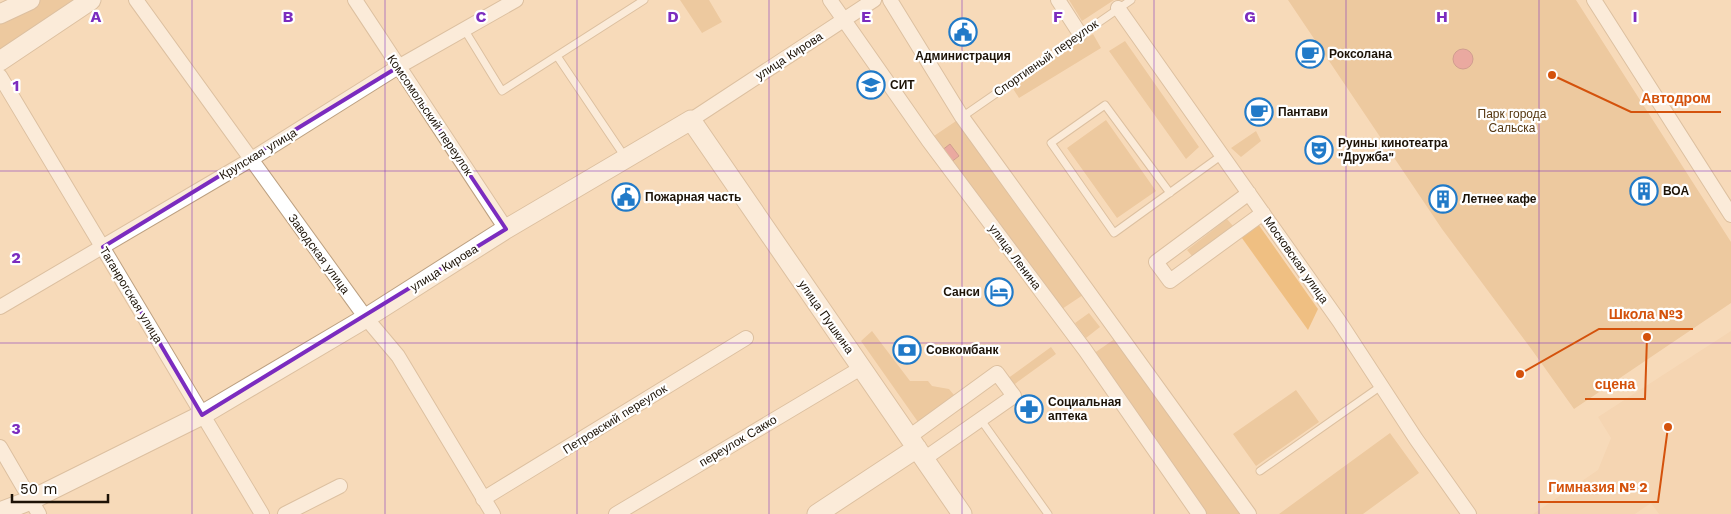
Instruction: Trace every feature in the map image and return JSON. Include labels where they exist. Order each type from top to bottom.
[{"type":"main road","points":[[0,14],[30,0]]},
{"type":"main road","points":[[0,61],[92,0]]},
{"type":"main road","name":"улица Кирова","points":[[0,512],[35,507],[202,414],[366,318],[506,229],[690,120]]},
{"type":"main road","name":"улица Пушкина","points":[[690,120],[962,514]]},
{"type":"main road","points":[[817,514],[917,448]]},
{"type":"street","name":"Заводская улица","points":[[136,0],[366,318],[398,356],[492,514]]},
{"type":"street","name":"Комсомольский переулок","points":[[355,0],[506,229]]},
{"type":"street","name":"улица Ленина","points":[[830,0],[928,140],[1085,350],[1199,514]]},
{"type":"street","name":"улица Кирова","points":[[690,120],[874,0]]},
{"type":"street","points":[[890,0],[962,117],[1249,514]]},
{"type":"street","points":[[1058,0],[1080,34]]},
{"type":"street","points":[[1594,0],[1731,215]]},
{"type":"street","name":"Крупская улица","points":[[0,307],[250,160],[398,67],[511,1]]},
{"type":"street","name":"Московская улица","points":[[1118,8],[1339,321],[1416,440],[1469,514]]},
{"type":"street","name":"Таганрогская улица","points":[[0,76],[262,514]]},
{"type":"street","points":[[1249,192],[1156,262],[1170,281],[1263,213]]},
{"type":"street","name":"Петровский переулок","points":[[484,500],[746,338]]},
{"type":"street","name":"переулок Сакко","points":[[616,514],[861,368]]},
{"type":"street","points":[[997,373],[1014,396],[981,420],[917,448],[997,373]]},
{"type":"street","points":[[0,446],[35,507]]},
{"type":"street","points":[[285,514],[340,486]]},
{"type":"lane","points":[[464,30],[502,91],[644,0]]},
{"type":"lane","name":"Спортивный переулок","points":[[962,117],[1131,0]]},
{"type":"lane","points":[[557,56],[625,159]]},
{"type":"lane","points":[[1170,193],[1105,105],[1050,143],[1114,232],[1170,193],[1222,155]]},
{"type":"lane","points":[[1260,471],[1381,386]]},
{"type":"lane","points":[[981,420],[1048,514]]},
{"type":"highlighted area","points":[[398,67],[506,229],[202,415],[103,247]]},
{"type":"shaded area","points":[[1463,49],[1470,52],[1473,59],[1470,66],[1463,69],[1456,66],[1453,59],[1456,52]]},
{"type":"shaded area","points":[[950,144],[959,156],[950,163],[941,151]]},
{"type":"shaded area","points":[[1256,221],[1318,309],[1308,330],[1239,234]]},
{"type":"shaded area","points":[[1731,331],[1731,514],[1659,514],[1651,503],[1635,514],[1533,514],[1598,470],[1611,438],[1598,417]]},
{"type":"green space","points":[[29,0],[91,0],[0,61],[0,14]]},
{"type":"green space","points":[[680,0],[709,0],[722,22],[702,33]]},
{"type":"green space","points":[[1069,0],[1114,0],[1082,21]]},
{"type":"green space","name":"Парк города Сальска","points":[[1288,0],[1576,0],[1731,242],[1731,303],[1574,409],[1442,229]]},
{"type":"green space","points":[[1093,34],[1101,48],[1019,98],[1010,84]]},
{"type":"green space","points":[[1125,41],[1199,147],[1186,159],[1109,51]]},
{"type":"green space","points":[[962,117],[1083,295],[1056,313],[928,140]]},
{"type":"green space","points":[[1106,120],[1156,191],[1117,218],[1067,148]]},
{"type":"green space","points":[[1256,131],[1261,141],[1241,157],[1231,148]]},
{"type":"green space","points":[[1227,219],[1233,226],[1192,256],[1187,250]]},
{"type":"green space","points":[[1089,313],[1100,327],[1086,338],[1075,323]]},
{"type":"green space","points":[[872,331],[910,381],[928,381],[932,386],[949,389],[954,395],[918,422],[861,341]]},
{"type":"green space","points":[[1116,338],[1241,514],[1203,514],[1090,356]]},
{"type":"green space","points":[[1051,347],[1056,354],[1012,386],[1007,379]]},
{"type":"green space","points":[[1296,390],[1319,422],[1256,466],[1233,434]]},
{"type":"green space","points":[[1390,433],[1419,473],[1363,514],[1279,514]]},
{"type":"place","name":"Администрация","points":[[963,32]]},
{"type":"place","name":"Роксолана","points":[[1310,54]]},
{"type":"place","name":"Автодром","points":[[1552,75]]},
{"type":"place","name":"СИТ","points":[[871,85]]},
{"type":"place","name":"Пантави","points":[[1259,112]]},
{"type":"place","name":"Руины кинотеатра \"Дружба\"","points":[[1319,150]]},
{"type":"place","name":"ВОА","points":[[1644,191]]},
{"type":"place","name":"Пожарная часть","points":[[626,197]]},
{"type":"place","name":"Летнее кафе","points":[[1443,199]]},
{"type":"place","name":"Санси","points":[[999,292]]},
{"type":"place","name":"сцена","points":[[1647,337]]},
{"type":"place","name":"Совкомбанк","points":[[907,350]]},
{"type":"place","name":"Школа №3","points":[[1520,374]]},
{"type":"place","name":"Социальная аптека","points":[[1029,409]]},
{"type":"place","name":"Гимназия № 2","points":[[1668,427]]}]
